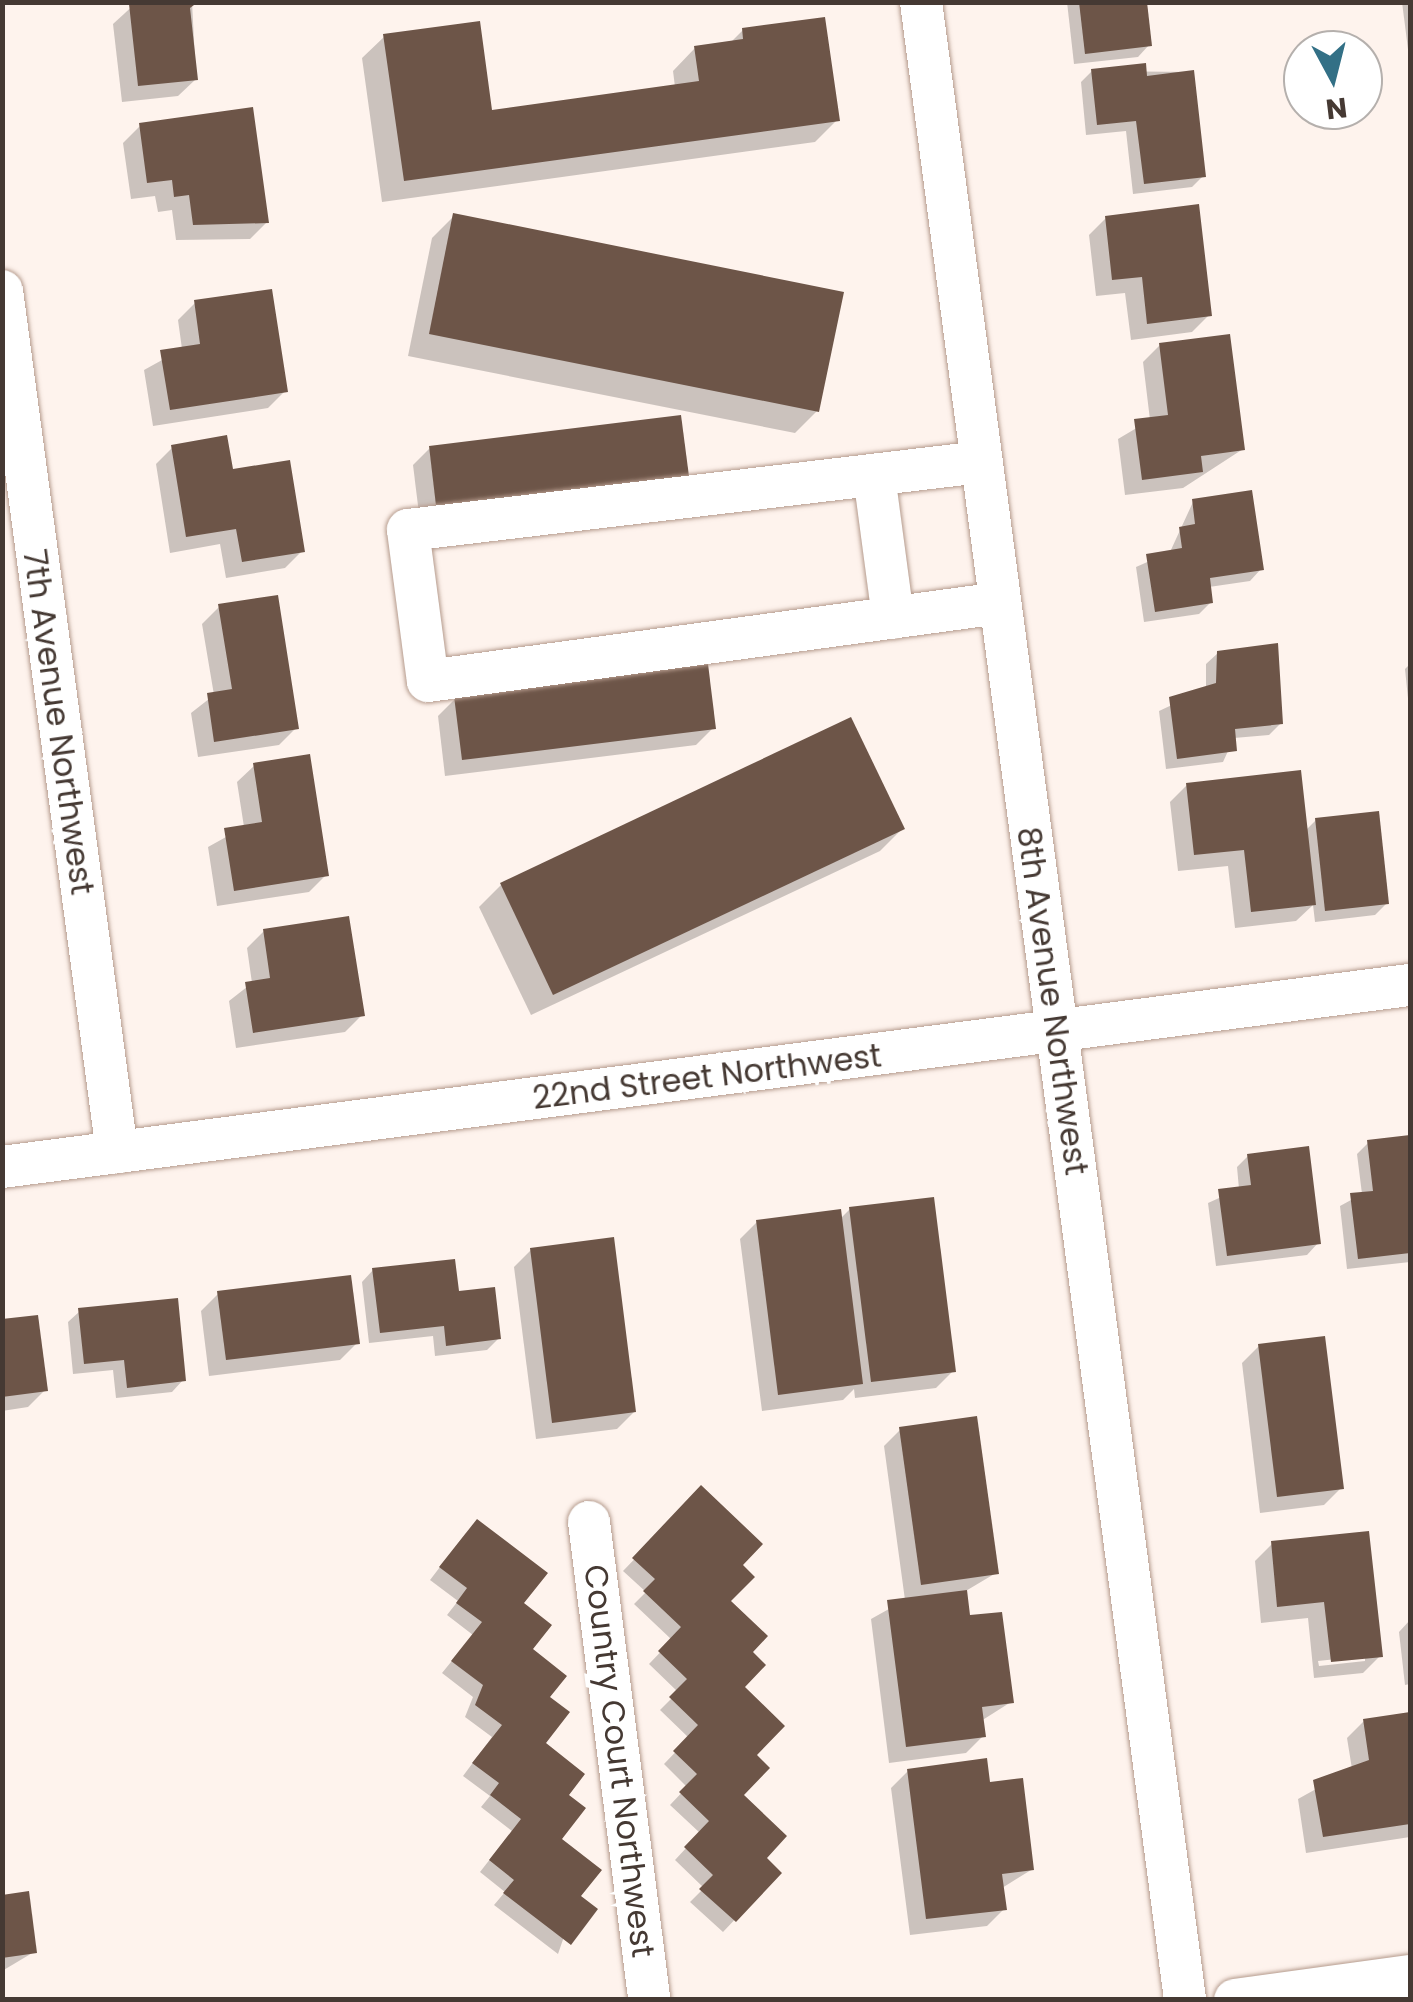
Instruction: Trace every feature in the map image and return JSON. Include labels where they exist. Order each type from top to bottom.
[{"type":"street","name":"8th Avenue Northwest","points":[[920,2],[1185,2000]]},
{"type":"street","name":"7th Avenue Northwest","points":[[2,291],[12,460],[117,1152]]},
{"type":"street","points":[[981,462],[408,530],[420,625],[428,681],[1000,604]]},
{"type":"street","points":[[874,474],[893,618]]},
{"type":"street","name":"22nd Street Northwest","points":[[2,1167],[1410,985]]},
{"type":"street","name":"Country Court Northwest","points":[[589,1522],[650,2000]]},
{"type":"street","points":[[1235,2000],[1410,1976]]},
{"type":"building","points":[[198,2],[190,8],[198,80],[138,86],[129,4]]},
{"type":"building","points":[[1079,2],[1147,2],[1152,46],[1085,54]]},
{"type":"building","points":[[825,17],[840,121],[404,181],[383,34],[480,21],[492,110],[699,81],[694,46],[743,39],[742,28]]},
{"type":"building","points":[[1146,63],[1147,76],[1194,70],[1206,177],[1144,184],[1136,121],[1097,125],[1091,69]]},
{"type":"building","points":[[253,107],[269,223],[193,225],[189,195],[174,197],[172,180],[147,183],[139,123]]},
{"type":"building","points":[[1199,204],[1212,316],[1147,324],[1142,277],[1112,280],[1105,216]]},
{"type":"building","points":[[453,213],[844,292],[819,412],[429,334]]},
{"type":"building","points":[[272,289],[288,392],[170,410],[160,350],[200,344],[194,300]]},
{"type":"building","points":[[1230,334],[1245,450],[1201,456],[1203,472],[1142,480],[1134,419],[1168,415],[1159,343]]},
{"type":"building","points":[[681,415],[690,484],[437,514],[429,446]]},
{"type":"building","points":[[227,435],[233,469],[290,460],[305,552],[242,562],[236,529],[186,537],[171,445]]},
{"type":"building","points":[[1252,490],[1264,570],[1210,578],[1213,603],[1155,612],[1146,554],[1182,548],[1179,527],[1195,524],[1192,499]]},
{"type":"building","points":[[278,595],[299,729],[214,742],[207,693],[232,689],[218,604]]},
{"type":"building","points":[[1278,643],[1283,724],[1235,729],[1237,751],[1177,759],[1169,697],[1216,683],[1217,651]]},
{"type":"building","points":[[708,664],[716,729],[462,760],[454,696]]},
{"type":"building","points":[[851,717],[905,829],[553,995],[500,883]]},
{"type":"building","points":[[310,754],[329,876],[234,891],[224,828],[262,822],[253,763]]},
{"type":"building","points":[[1301,770],[1316,905],[1251,912],[1244,850],[1194,855],[1186,783]]},
{"type":"building","points":[[1379,811],[1389,904],[1325,911],[1315,818]]},
{"type":"building","points":[[349,916],[365,1016],[253,1033],[245,982],[270,978],[263,929]]},
{"type":"building","points":[[1410,1135],[1410,1253],[1358,1259],[1350,1193],[1373,1191],[1367,1140]]},
{"type":"building","points":[[1309,1146],[1321,1244],[1227,1256],[1218,1189],[1251,1185],[1247,1154]]},
{"type":"building","points":[[934,1197],[956,1372],[871,1382],[849,1207]]},
{"type":"building","points":[[841,1209],[863,1384],[778,1395],[756,1220]]},
{"type":"building","points":[[614,1237],[636,1412],[552,1423],[530,1248]]},
{"type":"building","points":[[455,1259],[459,1291],[495,1287],[501,1339],[446,1346],[444,1326],[380,1333],[372,1268]]},
{"type":"building","points":[[351,1275],[360,1344],[226,1360],[217,1291]]},
{"type":"building","points":[[178,1298],[186,1381],[127,1388],[124,1360],[84,1364],[78,1308]]},
{"type":"building","points":[[38,1315],[48,1391],[2,1397],[2,1319]]},
{"type":"building","points":[[1325,1336],[1344,1489],[1277,1497],[1258,1344]]},
{"type":"building","points":[[977,1416],[999,1574],[921,1585],[899,1427]]},
{"type":"building","points":[[701,1485],[763,1544],[743,1565],[755,1577],[731,1601],[768,1636],[753,1652],[766,1665],[745,1687],[785,1726],[757,1755],[770,1768],[744,1795],[787,1836],[767,1858],[782,1873],[736,1922],[699,1889],[713,1875],[684,1847],[709,1821],[679,1792],[697,1774],[673,1751],[698,1725],[669,1697],[687,1679],[658,1651],[681,1627],[643,1591],[655,1579],[632,1558]]},
{"type":"building","points":[[477,1519],[548,1573],[524,1603],[552,1625],[533,1649],[567,1676],[550,1697],[570,1712],[546,1743],[585,1774],[569,1795],[586,1808],[562,1839],[602,1870],[581,1896],[598,1909],[571,1945],[503,1893],[514,1880],[489,1860],[521,1819],[490,1795],[499,1783],[472,1763],[502,1725],[475,1705],[483,1685],[451,1661],[482,1622],[456,1603],[467,1588],[439,1567]]},
{"type":"building","points":[[1369,1531],[1383,1657],[1331,1662],[1324,1602],[1277,1607],[1271,1541]]},
{"type":"building","points":[[967,1590],[970,1615],[1002,1612],[1014,1703],[982,1707],[986,1737],[906,1747],[887,1600]]},
{"type":"building","points":[[1410,1712],[1410,1824],[1323,1837],[1313,1780],[1369,1760],[1363,1719]]},
{"type":"building","points":[[987,1758],[990,1782],[1023,1778],[1034,1870],[1002,1874],[1007,1910],[926,1919],[907,1769]]},
{"type":"building","points":[[29,1891],[37,1953],[2,1958],[2,1895]]}]
